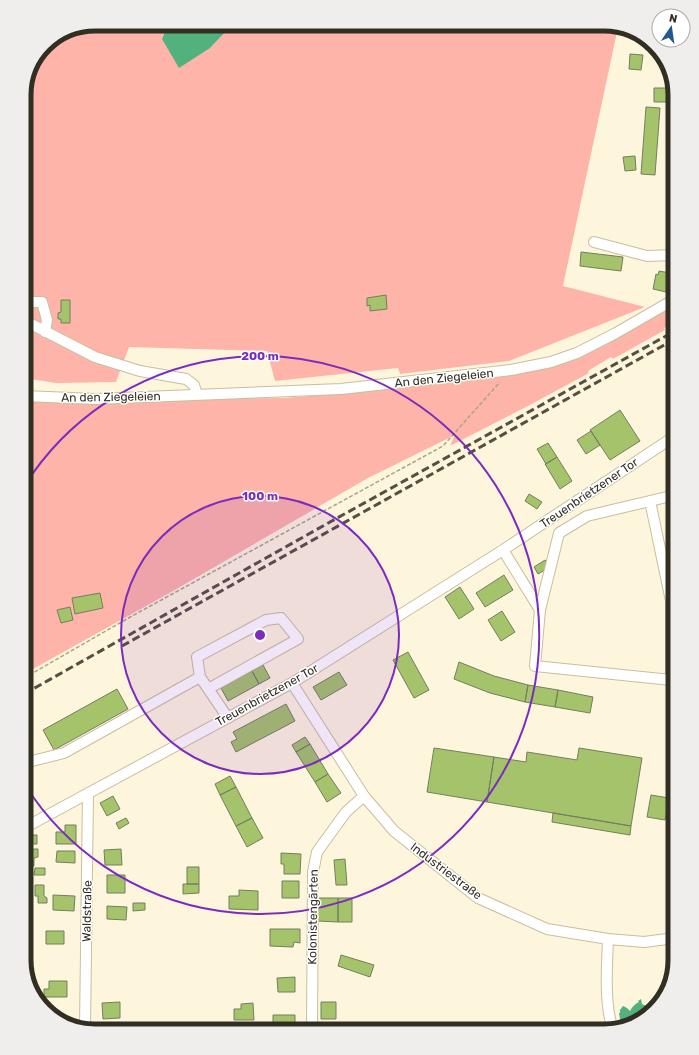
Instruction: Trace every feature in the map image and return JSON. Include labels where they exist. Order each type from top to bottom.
[{"type":"street","points":[[594,242],[647,256],[668,255]]},
{"type":"street","name":"An den Ziegeleien","points":[[31,396],[95,399],[341,389],[478,374],[534,366],[565,358],[590,347],[668,303]]},
{"type":"street","name":"An den Ziegeleien","points":[[45,332],[95,357],[140,371],[186,379],[194,385],[197,395]]},
{"type":"street","name":"Treuenbrietzener Tor","points":[[31,824],[292,683],[503,550],[668,441]]},
{"type":"street","name":"Treuenbrietzener Tor","points":[[668,497],[587,516],[559,533],[540,610],[535,666],[668,680]]},
{"type":"street","points":[[650,501],[668,587]]},
{"type":"street","points":[[503,550],[540,610]]},
{"type":"street","points":[[208,689],[298,639],[281,618],[266,620],[197,657],[200,677],[208,689],[228,718]]},
{"type":"street","points":[[31,761],[64,753],[200,677]]},
{"type":"street","name":"Industriestraße","points":[[292,683],[364,796],[394,831],[478,898],[547,929],[608,939],[644,942],[668,939]]},
{"type":"street","name":"Waldstraße","points":[[85,1023],[88,793]]},
{"type":"street","name":"Kolonistengärten","points":[[312,1024],[313,872],[317,852],[346,812],[364,796]]},
{"type":"street","points":[[608,939],[606,984],[611,1023]]},
{"type":"path","points":[[31,674],[132,616],[443,446],[500,382]]},
{"type":"shaded area","points":[[95,31],[165,31],[162,39],[210,48],[226,31],[617,32],[563,286],[645,307],[509,361],[400,374],[398,368],[275,381],[267,351],[129,347],[116,382],[56,383],[31,379],[31,91],[33,78],[42,59],[59,42],[82,32]]},
{"type":"shaded area","points":[[165,31],[226,31],[210,48],[179,68],[162,39]]},
{"type":"shaded area","points":[[668,308],[668,326],[664,328],[665,330],[613,359],[611,357],[588,371],[589,373],[450,446],[455,435],[368,478],[173,591],[31,670],[31,400],[283,398],[374,391],[467,381],[540,369],[584,355],[612,341]]},
{"type":"shaded area","points":[[641,999],[642,1004],[646,1006],[646,1008],[622,1022],[619,1013],[623,1006],[630,1011],[634,1005],[639,1002],[638,1001]]},
{"type":"building","points":[[630,54],[643,55],[641,70],[629,69]]},
{"type":"building","points":[[654,88],[667,88],[668,102],[654,102]]},
{"type":"building","points":[[646,107],[660,108],[655,175],[641,174]]},
{"type":"building","points":[[635,156],[636,170],[625,171],[623,157]]},
{"type":"building","points":[[581,252],[623,257],[621,271],[580,266]]},
{"type":"building","points":[[659,271],[668,273],[666,292],[653,289],[656,274],[658,275]]},
{"type":"building","points":[[386,295],[387,309],[370,311],[370,305],[367,306],[367,298]]},
{"type":"building","points":[[61,300],[70,300],[70,323],[61,323],[61,319],[58,319],[58,313],[61,312]]},
{"type":"building","points":[[620,410],[640,441],[610,460],[590,430]]},
{"type":"building","points":[[591,431],[600,445],[586,454],[577,440]]},
{"type":"building","points":[[548,443],[557,457],[546,464],[537,449]]},
{"type":"building","points":[[557,457],[572,481],[560,489],[545,464]]},
{"type":"building","points":[[529,494],[542,502],[537,509],[525,501]]},
{"type":"building","points":[[545,560],[550,567],[538,574],[534,567]]},
{"type":"building","points":[[504,575],[513,590],[485,607],[476,593]]},
{"type":"building","points":[[460,587],[474,609],[459,619],[445,597]]},
{"type":"building","points":[[100,593],[103,608],[75,614],[72,598]]},
{"type":"building","points":[[70,607],[73,620],[61,623],[57,610]]},
{"type":"building","points":[[502,611],[515,632],[501,641],[488,620]]},
{"type":"building","points":[[408,652],[429,690],[414,698],[393,660]]},
{"type":"building","points":[[459,662],[494,676],[528,685],[525,702],[490,693],[454,679]]},
{"type":"building","points":[[263,665],[270,678],[259,684],[252,671]]},
{"type":"building","points":[[252,671],[259,684],[228,701],[221,688]]},
{"type":"building","points":[[339,672],[347,685],[321,700],[313,687]]},
{"type":"building","points":[[528,685],[558,690],[555,707],[525,702]]},
{"type":"building","points":[[117,689],[128,709],[54,750],[43,730]]},
{"type":"building","points":[[558,690],[593,697],[590,713],[555,707]]},
{"type":"building","points":[[286,704],[295,721],[236,752],[231,742],[237,739],[233,732]]},
{"type":"building","points":[[305,737],[310,744],[296,752],[292,745]]},
{"type":"building","points":[[310,744],[328,774],[315,782],[296,752]]},
{"type":"building","points":[[434,748],[494,757],[487,802],[427,792]]},
{"type":"building","points":[[579,748],[642,758],[631,826],[487,802],[494,757],[526,762],[527,752],[577,760]]},
{"type":"building","points":[[328,774],[341,793],[327,802],[315,782]]},
{"type":"building","points":[[230,776],[236,787],[220,795],[215,784]]},
{"type":"building","points":[[236,787],[252,818],[236,826],[220,795]]},
{"type":"building","points":[[651,795],[668,798],[665,820],[647,817]]},
{"type":"building","points":[[113,796],[120,809],[107,816],[100,803]]},
{"type":"building","points":[[553,813],[631,826],[630,835],[552,822]]},
{"type":"building","points":[[126,818],[129,823],[119,829],[116,823]]},
{"type":"building","points":[[252,818],[263,838],[247,847],[236,826]]},
{"type":"building","points":[[65,825],[76,825],[76,844],[56,844],[56,832],[65,832]]},
{"type":"building","points":[[31,835],[37,835],[37,844],[31,844]]},
{"type":"building","points":[[31,849],[38,849],[38,857],[34,858],[34,866],[31,866]]},
{"type":"building","points":[[121,849],[122,865],[105,865],[104,850]]},
{"type":"building","points":[[57,851],[75,851],[75,863],[56,862]]},
{"type":"building","points":[[281,853],[301,854],[300,874],[284,874],[284,864],[281,864]]},
{"type":"building","points":[[345,859],[347,885],[336,885],[334,860]]},
{"type":"building","points":[[187,867],[199,867],[199,884],[187,884]]},
{"type":"building","points":[[35,868],[45,868],[45,875],[34,875]]},
{"type":"building","points":[[107,875],[125,875],[125,893],[107,893]]},
{"type":"building","points":[[282,881],[299,881],[299,898],[282,898]]},
{"type":"building","points":[[183,884],[199,884],[199,893],[183,894]]},
{"type":"building","points":[[35,885],[44,885],[44,896],[47,898],[47,903],[38,903],[38,896],[35,896]]},
{"type":"building","points":[[239,890],[258,891],[258,910],[229,909],[229,896],[239,896]]},
{"type":"building","points":[[53,895],[75,896],[74,911],[53,910]]},
{"type":"building","points":[[317,898],[338,898],[338,922],[317,921]]},
{"type":"building","points":[[338,898],[352,898],[352,922],[338,922]]},
{"type":"building","points":[[133,903],[145,903],[145,910],[133,911]]},
{"type":"building","points":[[107,906],[127,907],[126,920],[107,919]]},
{"type":"building","points":[[270,929],[300,929],[300,943],[294,942],[293,947],[270,946]]},
{"type":"building","points":[[46,931],[64,931],[64,944],[46,944]]},
{"type":"building","points":[[341,955],[374,965],[370,977],[338,966]]},
{"type":"building","points":[[295,977],[295,992],[278,992],[277,978]]},
{"type":"building","points":[[49,981],[67,981],[67,997],[44,997],[44,989],[49,989]]},
{"type":"building","points":[[120,1002],[120,1018],[103,1019],[102,1003]]},
{"type":"building","points":[[321,1002],[336,1002],[336,1019],[321,1019]]},
{"type":"building","points":[[253,1003],[254,1020],[234,1020],[234,1009],[241,1009],[241,1004]]},
{"type":"building","points":[[273,1015],[295,1015],[295,1024],[273,1024]]},
{"type":"railway","points":[[31,690],[668,335]]},
{"type":"railway","points":[[122,646],[668,343]]}]
